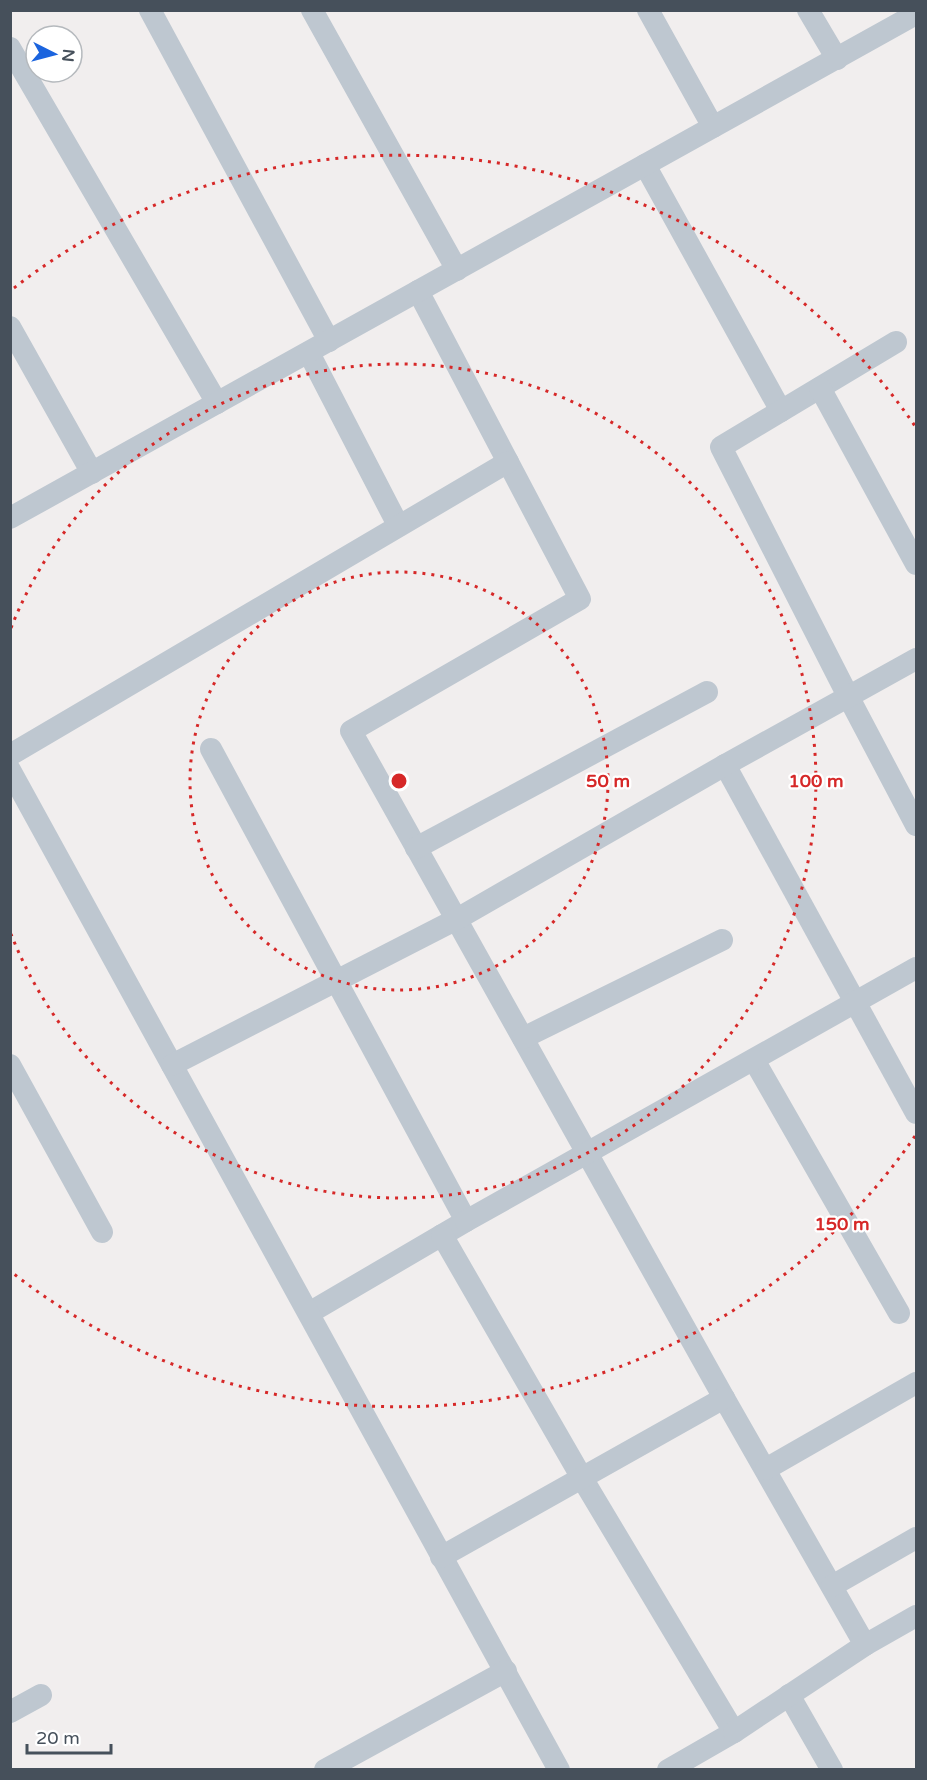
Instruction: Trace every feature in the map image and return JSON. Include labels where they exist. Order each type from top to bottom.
[{"type":"street","points":[[150,10],[329,341]]},
{"type":"street","points":[[312,10],[457,270]]},
{"type":"street","points":[[648,10],[713,128]]},
{"type":"street","points":[[808,10],[837,59]]},
{"type":"street","points":[[10,518],[916,14]]},
{"type":"street","points":[[10,48],[217,403]]},
{"type":"street","points":[[645,165],[781,411]]},
{"type":"street","points":[[418,291],[580,599],[351,731],[724,1398],[865,1645]]},
{"type":"street","points":[[10,327],[92,473]]},
{"type":"street","points":[[896,342],[721,447],[916,825]]},
{"type":"street","points":[[309,353],[398,525]]},
{"type":"street","points":[[820,388],[916,564]]},
{"type":"street","points":[[10,755],[508,462]]},
{"type":"street","points":[[172,1065],[457,919],[724,765],[916,659]]},
{"type":"street","points":[[416,848],[707,692]]},
{"type":"street","points":[[211,748],[466,1221]]},
{"type":"street","points":[[724,765],[916,1113]]},
{"type":"street","points":[[10,770],[559,1770]]},
{"type":"street","points":[[523,1038],[722,940]]},
{"type":"street","points":[[309,1313],[587,1151],[916,968]]},
{"type":"street","points":[[754,1060],[899,1313]]},
{"type":"street","points":[[10,1065],[102,1233]]},
{"type":"street","points":[[442,1235],[582,1478],[734,1731]]},
{"type":"street","points":[[766,1469],[916,1383]]},
{"type":"street","points":[[441,1557],[724,1398]]},
{"type":"street","points":[[832,1586],[916,1538]]},
{"type":"street","points":[[668,1770],[734,1731],[865,1645],[916,1616]]},
{"type":"street","points":[[325,1770],[506,1671]]},
{"type":"street","points":[[10,1712],[40,1695]]},
{"type":"street","points":[[789,1695],[832,1770]]}]
